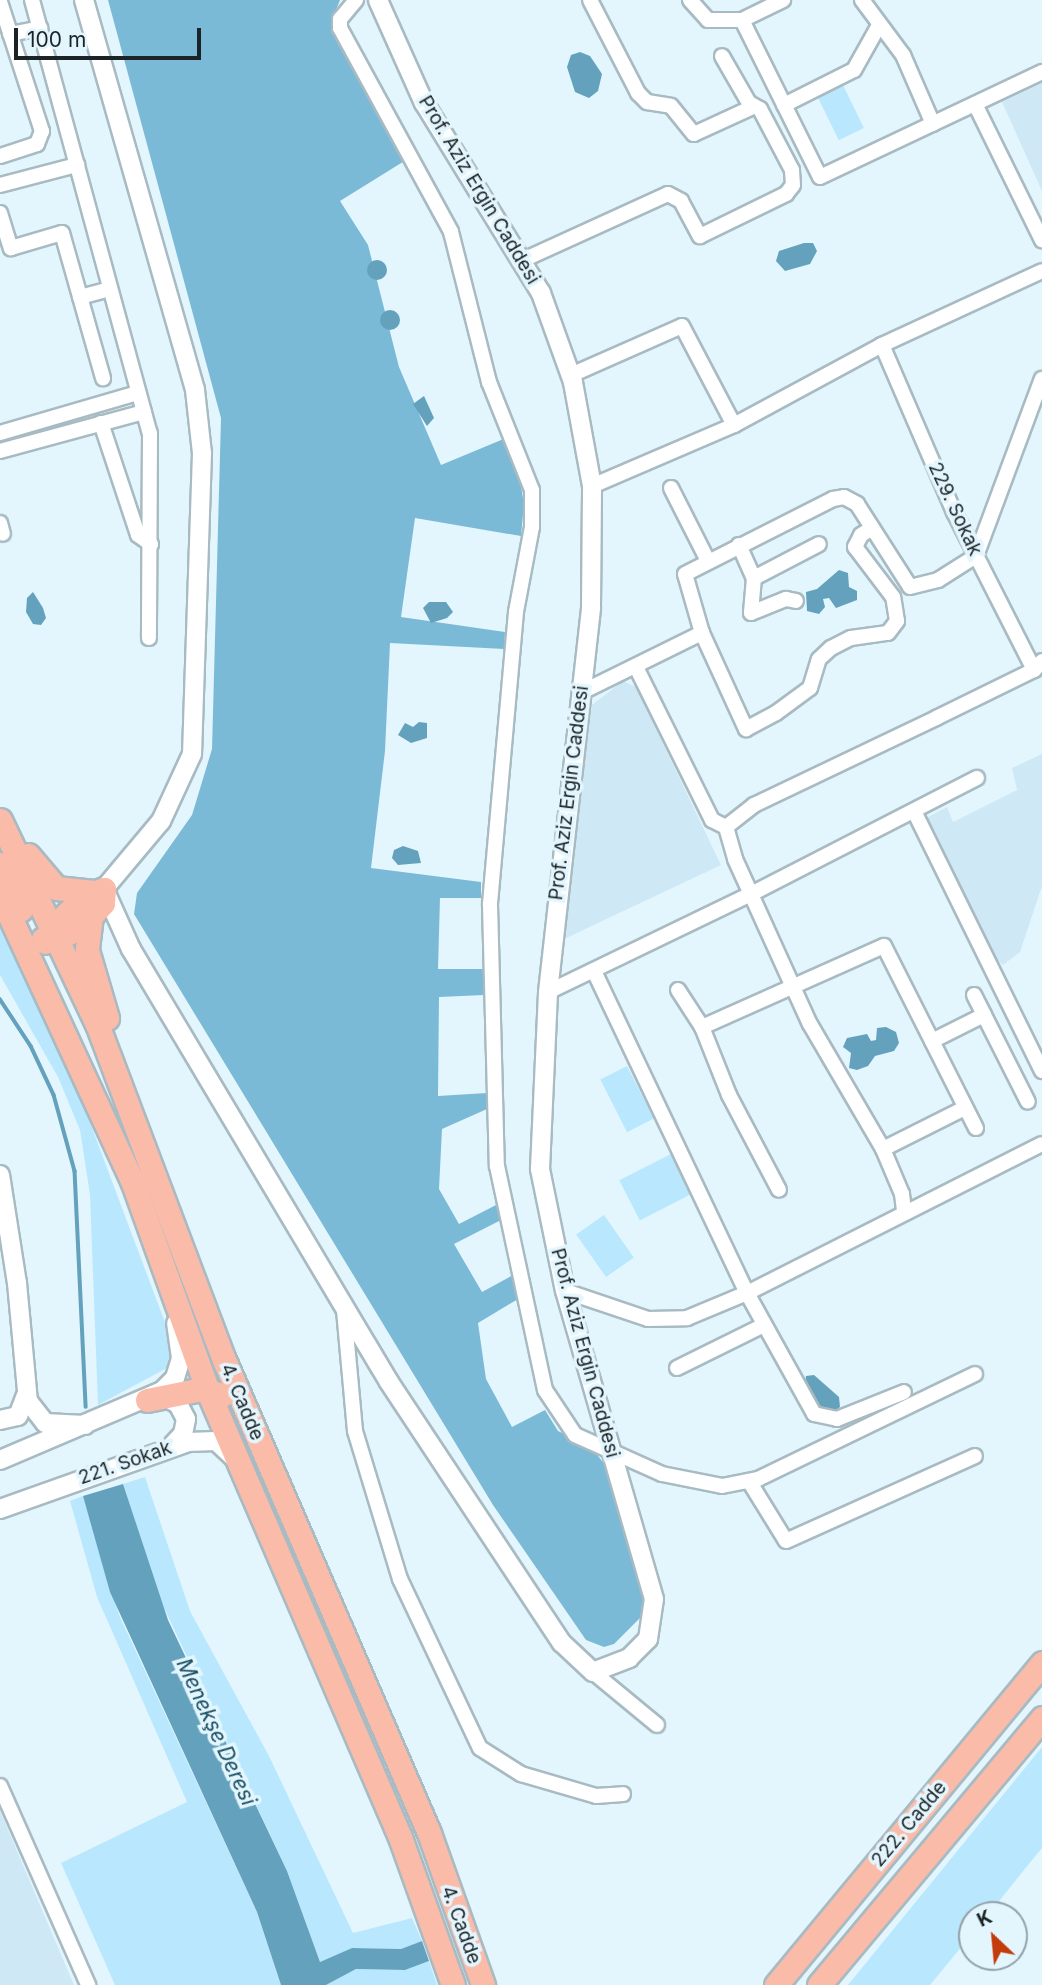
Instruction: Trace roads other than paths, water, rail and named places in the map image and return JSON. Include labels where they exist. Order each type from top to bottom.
[{"type":"main road","points":[[0,813],[46,881],[68,892],[98,891]]},
{"type":"main road","name":"4. Cadde","points":[[0,820],[129,1103],[225,1362],[429,1833],[483,1985]]},
{"type":"main road","points":[[0,864],[30,926],[51,936]]},
{"type":"main road","points":[[51,936],[91,916],[103,902],[98,891]]},
{"type":"main road","points":[[42,983],[40,957],[51,936],[98,891]]},
{"type":"main road","name":"4. Cadde","points":[[0,895],[132,1183],[207,1389],[400,1837],[453,1985]]},
{"type":"main road","points":[[91,916],[87,950],[129,1103]]},
{"type":"main road","points":[[156,1398],[207,1389],[227,1400],[272,1473]]},
{"type":"main road","name":"222. Cadde","points":[[776,1985],[1042,1662]]},
{"type":"main road","name":"222. Cadde","points":[[819,1985],[1042,1718]]},
{"type":"street","points":[[32,0],[150,433],[149,638]]},
{"type":"street","points":[[84,0],[195,390],[202,453],[192,754],[161,821],[98,891],[344,1310],[562,1643],[657,1725]]},
{"type":"street","points":[[356,0],[340,19],[340,28],[451,232],[489,382],[532,490],[532,527],[516,612],[491,905],[497,1166],[545,1390],[575,1435],[662,1474],[722,1486],[749,1481],[975,1374]]},
{"type":"street","name":"Prof. Aziz Ergin Caddesi","points":[[378,0],[424,103],[541,293],[571,375],[592,486],[592,607],[548,992],[540,1169],[565,1291],[654,1599],[648,1639],[629,1658],[593,1672]]},
{"type":"street","points":[[523,260],[668,194],[681,201],[700,236],[779,199],[793,185],[792,170],[761,109],[754,107],[694,134],[671,106],[647,102],[638,93],[590,0]]},
{"type":"street","points":[[690,0],[708,20],[742,20],[783,0]]},
{"type":"street","points":[[862,0],[878,27],[903,55],[933,124]]},
{"type":"street","points":[[0,2],[42,131],[37,144],[0,156]]},
{"type":"street","points":[[742,20],[820,177],[1042,72]]},
{"type":"street","points":[[784,105],[854,70],[878,27]]},
{"type":"street","points":[[10,34],[40,28]]},
{"type":"street","points":[[722,56],[754,107]]},
{"type":"street","points":[[975,104],[1042,240]]},
{"type":"street","points":[[0,185],[77,165]]},
{"type":"street","points":[[0,213],[10,248],[62,233],[103,378]]},
{"type":"street","points":[[592,486],[734,425],[882,345],[1042,271]]},
{"type":"street","points":[[80,297],[110,289]]},
{"type":"street","points":[[571,375],[682,326],[734,425]]},
{"type":"street","name":"229. Sokak","points":[[882,345],[976,556],[1038,665]]},
{"type":"street","points":[[872,528],[861,534],[855,547],[893,597],[897,621],[887,633],[850,638],[831,648],[819,659],[810,688],[798,700],[746,729],[702,633],[685,574],[833,499],[844,497],[857,504],[911,587],[938,580],[976,556],[1042,379]]},
{"type":"street","points":[[0,432],[138,393]]},
{"type":"street","points":[[0,451],[144,412]]},
{"type":"street","points":[[101,423],[138,535],[151,544]]},
{"type":"street","points":[[671,488],[708,561]]},
{"type":"street","points":[[754,578],[818,544]]},
{"type":"street","points":[[739,545],[754,578],[751,613],[786,599],[796,601]]},
{"type":"street","points":[[582,692],[702,633]]},
{"type":"street","points":[[726,827],[754,805],[1038,665]]},
{"type":"street","points":[[636,667],[712,820],[726,827],[751,894],[827,1058],[883,1149],[902,1194],[904,1212]]},
{"type":"street","points":[[548,992],[751,894],[977,778]]},
{"type":"street","points":[[914,811],[1042,1071]]},
{"type":"street","points":[[702,1027],[884,946],[976,1128]]},
{"type":"street","points":[[594,971],[747,1293],[805,1401],[820,1418],[837,1419],[904,1392]]},
{"type":"street","points":[[678,990],[702,1027],[729,1095],[779,1190]]},
{"type":"street","points":[[974,995],[1028,1102]]},
{"type":"street","points":[[932,1041],[984,1015]]},
{"type":"street","points":[[883,1149],[965,1108]]},
{"type":"street","points":[[565,1291],[648,1319],[687,1318],[747,1293],[1042,1144]]},
{"type":"street","points":[[0,1175],[17,1283],[26,1395],[32,1412],[45,1423],[85,1425]]},
{"type":"street","points":[[0,1460],[156,1398],[177,1374],[181,1358],[176,1306]]},
{"type":"street","points":[[344,1310],[355,1431],[392,1554],[480,1748],[521,1774],[596,1796],[623,1794]]},
{"type":"street","points":[[677,1368],[764,1325]]},
{"type":"street","points":[[0,1420],[9,1421],[22,1412],[26,1395]]},
{"type":"street","points":[[156,1398],[178,1404],[186,1419],[183,1434],[170,1448]]},
{"type":"street","name":"221. Sokak","points":[[0,1510],[188,1442],[216,1441],[242,1470]]},
{"type":"street","points":[[749,1481],[786,1541],[975,1456]]},
{"type":"street","points":[[0,1786],[88,1985]]},
{"type":"water","points":[[580,52],[590,56],[602,74],[598,91],[589,98],[575,92],[567,67],[571,55]]},
{"type":"water","points":[[813,243],[817,251],[810,264],[785,271],[776,261],[779,251]]},
{"type":"water","points":[[377,260],[384,263],[387,270],[384,277],[377,280],[370,277],[367,270],[370,263]]},
{"type":"water","points":[[390,310],[397,313],[400,320],[397,327],[390,330],[383,327],[380,320],[383,313]]},
{"type":"water","points":[[424,396],[434,418],[427,426],[413,404]]},
{"type":"water","points":[[839,570],[848,573],[849,587],[857,591],[857,600],[836,608],[829,598],[823,599],[825,607],[819,614],[807,611],[806,592],[817,589]]},
{"type":"water","points":[[33,592],[46,618],[41,625],[33,624],[26,612],[27,598]]},
{"type":"water","points":[[429,602],[446,602],[453,612],[447,618],[431,623],[423,608]]},
{"type":"water","points":[[419,722],[427,723],[427,738],[411,743],[398,735],[405,723],[413,727]]},
{"type":"water","points":[[403,846],[418,851],[421,863],[398,865],[392,858],[394,850]]},
{"type":"water","points":[[886,1027],[896,1032],[899,1043],[894,1051],[875,1056],[868,1066],[857,1070],[849,1068],[851,1053],[843,1047],[847,1038],[867,1034],[871,1041],[876,1040],[877,1028]]},
{"type":"water","points":[[814,1375],[839,1397],[840,1407],[832,1413],[819,1408],[805,1385],[806,1376]]},
{"type":"water","points":[[123,1484],[168,1620],[287,1871],[320,1962],[352,1948],[401,1949],[422,1941],[429,1961],[405,1970],[356,1969],[326,1985],[281,1985],[257,1912],[110,1592],[83,1496]]},
{"type":"waterway","name":"Menekşe Deresi","points":[[0,999],[31,1046],[54,1095],[75,1171],[86,1407]]}]
